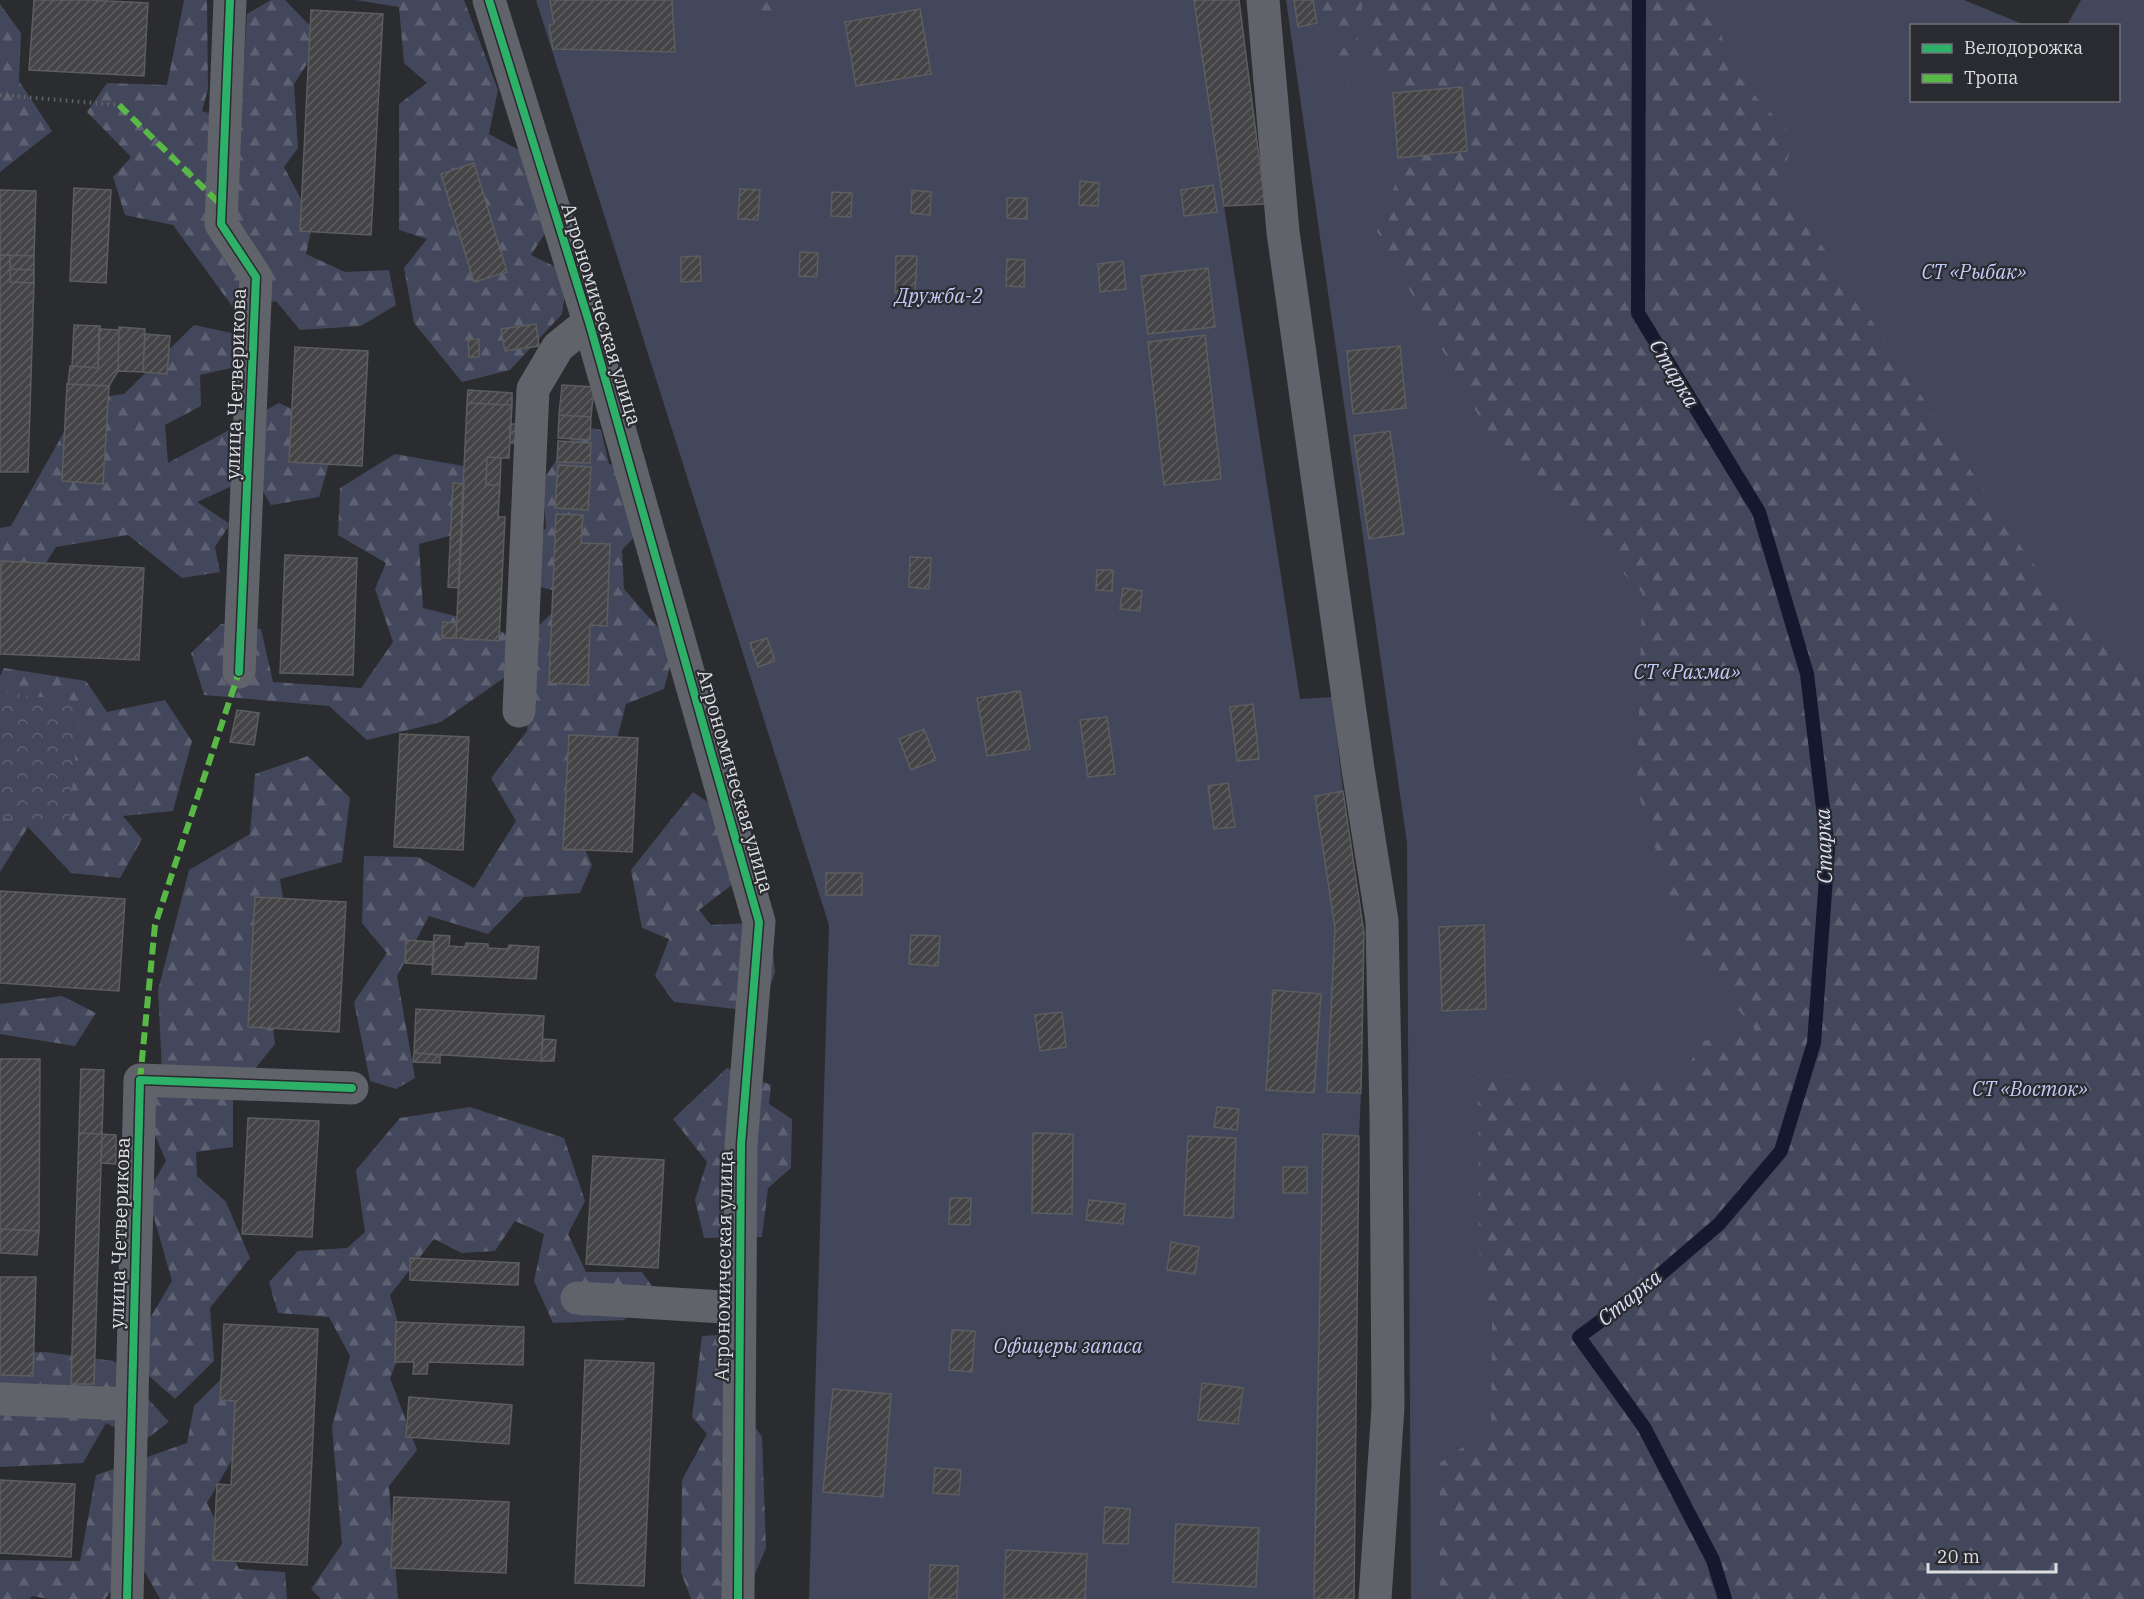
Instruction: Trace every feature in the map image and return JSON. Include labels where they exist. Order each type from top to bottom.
[{"type":"street","name":"улица Четверикова","points":[[230,0],[221,224],[256,277],[239,672]]},
{"type":"street","name":"Агрономическая улица","points":[[489,0],[589,322],[759,922],[741,1145],[738,1599]]},
{"type":"street","points":[[1263,0],[1285,244],[1358,769],[1382,921],[1388,1407],[1375,1599]]},
{"type":"street","points":[[519,711],[533,389],[558,347],[589,322]]},
{"type":"street","name":"улица Четверикова","points":[[127,1599],[140,1080],[352,1088]]},
{"type":"street","points":[[577,1298],[739,1308]]},
{"type":"street","points":[[0,1399],[131,1404]]},
{"type":"path","points":[[0,95],[118,105]]},
{"type":"green space","points":[[184,0],[207,0],[208,89],[202,111],[240,123],[247,14],[271,0],[285,0],[323,39],[294,84],[298,148],[284,167],[313,222],[306,254],[345,272],[389,270],[396,305],[361,326],[300,330],[276,301],[235,310],[173,225],[125,215],[113,177],[131,157],[87,112],[107,83],[167,85]]},
{"type":"green space","points":[[356,0],[464,0],[498,90],[489,134],[532,157],[552,222],[531,255],[568,273],[562,314],[510,370],[462,382],[414,323],[404,268],[427,239],[399,230],[399,104],[427,83],[404,63],[399,7]]},
{"type":"green space","name":"Дружба-2","points":[[536,0],[1194,0],[1300,699],[1332,697],[1343,791],[1315,797],[1335,928],[1327,1091],[1361,1093],[1359,1136],[1323,1135],[1314,1599],[809,1599],[829,925]]},
{"type":"green space","points":[[731,0],[786,0],[769,28]]},
{"type":"green space","name":"СТ «Рахма»","points":[[1286,0],[1964,0],[2023,24],[1910,24],[1910,102],[2120,102],[2120,24],[2068,24],[2081,0],[2144,0],[2144,1599],[1411,1599],[1407,843]]},
{"type":"green space","points":[[1320,0],[1363,0],[1350,90]]},
{"type":"green space","name":"СТ «Рахма»","points":[[1375,0],[1714,0],[1728,65],[1794,139],[1780,182],[2028,557],[2108,651],[2144,677],[2144,1599],[1440,1599],[1440,1463],[1491,1427],[1492,1319],[1479,1251],[1478,1075],[1680,1079],[1703,1041],[1755,1030],[1685,945],[1637,789],[1642,593],[1487,431],[1377,231],[1423,113],[1362,59]]},
{"type":"green space","points":[[0,4],[21,33],[19,81],[52,131],[0,172]]},
{"type":"green space","points":[[194,325],[264,340],[261,361],[200,375],[201,406],[165,425],[168,463],[279,403],[339,430],[319,497],[271,505],[254,476],[197,502],[230,524],[215,547],[220,572],[182,578],[128,535],[56,547],[27,593],[0,607],[0,528],[11,526],[82,400],[124,394]]},
{"type":"green space","points":[[580,426],[601,430],[609,464],[649,476],[659,511],[622,550],[624,589],[675,647],[664,689],[626,704],[601,802],[577,831],[592,865],[580,893],[524,897],[488,934],[429,916],[397,976],[415,1078],[396,1089],[370,1081],[354,1002],[387,953],[362,923],[364,856],[418,857],[474,888],[516,821],[491,778],[527,731],[534,630],[571,595],[533,585],[528,546],[546,528],[542,481]]},
{"type":"green space","points":[[395,454],[469,467],[472,530],[419,544],[423,608],[479,622],[511,636],[508,675],[441,722],[367,740],[329,706],[204,695],[191,653],[221,624],[261,629],[273,682],[361,688],[393,642],[375,589],[386,563],[338,535],[340,488]]},
{"type":"green space","points":[[4,668],[86,681],[107,712],[165,700],[192,741],[173,811],[123,816],[142,839],[120,878],[71,873],[28,827],[0,872],[0,676]]},
{"type":"green space","points":[[0,692],[80,702],[69,824],[0,818]]},
{"type":"green space","points":[[308,756],[350,798],[342,862],[280,879],[286,917],[264,951],[275,1044],[233,1096],[233,1147],[196,1152],[197,1176],[226,1202],[250,1258],[210,1308],[214,1361],[175,1399],[148,1375],[146,1325],[172,1281],[147,1193],[166,1161],[148,1119],[162,1071],[158,990],[189,870],[250,834],[255,774]]},
{"type":"green space","points":[[693,792],[744,827],[754,868],[699,910],[711,925],[770,922],[775,972],[762,1012],[674,1002],[655,976],[669,939],[642,928],[631,870]]},
{"type":"green space","points":[[62,996],[96,1013],[75,1046],[0,1034],[0,1004]]},
{"type":"green space","points":[[727,1068],[771,1085],[769,1104],[792,1119],[791,1168],[768,1188],[762,1237],[704,1238],[695,1200],[707,1162],[673,1119]]},
{"type":"green space","points":[[470,1107],[564,1138],[585,1201],[568,1234],[586,1272],[642,1272],[654,1289],[624,1320],[553,1323],[534,1281],[544,1234],[515,1221],[495,1251],[462,1253],[434,1239],[390,1295],[404,1344],[390,1378],[417,1450],[389,1486],[398,1599],[321,1599],[311,1589],[342,1544],[332,1427],[350,1356],[329,1317],[278,1313],[269,1282],[298,1251],[347,1248],[365,1232],[356,1170],[400,1118]]},
{"type":"green space","points":[[730,1334],[747,1415],[762,1437],[766,1548],[744,1599],[691,1599],[681,1572],[682,1480],[707,1434],[692,1417],[702,1336]]},
{"type":"green space","points":[[45,1352],[114,1361],[169,1422],[142,1442],[106,1423],[83,1463],[0,1467],[0,1354]]},
{"type":"green space","points":[[239,1361],[257,1416],[207,1503],[239,1569],[285,1572],[287,1599],[160,1599],[137,1558],[105,1599],[49,1599],[32,1596],[30,1599],[0,1599],[0,1560],[80,1561],[96,1475],[187,1443],[194,1406]]},
{"type":"building","points":[[34,0],[148,3],[144,76],[29,70]]},
{"type":"building","points":[[550,0],[672,0],[675,52],[553,49],[549,25],[554,24]]},
{"type":"building","points":[[1194,0],[1239,0],[1265,204],[1224,206]]},
{"type":"building","points":[[1294,0],[1313,0],[1317,23],[1298,27]]},
{"type":"building","points":[[920,9],[931,74],[856,86],[845,22]]},
{"type":"building","points":[[311,10],[383,14],[371,235],[300,231]]},
{"type":"building","points":[[1462,87],[1467,151],[1398,158],[1393,93]]},
{"type":"building","points":[[474,163],[507,272],[474,282],[441,174]]},
{"type":"building","points":[[1080,181],[1099,183],[1098,206],[1079,205]]},
{"type":"building","points":[[1213,185],[1217,212],[1184,216],[1181,190]]},
{"type":"building","points":[[74,188],[111,190],[106,283],[70,281]]},
{"type":"building","points":[[740,189],[760,190],[758,220],[738,219]]},
{"type":"building","points":[[0,190],[36,191],[34,256],[0,255]]},
{"type":"building","points":[[912,190],[931,192],[930,215],[911,213]]},
{"type":"building","points":[[832,192],[852,193],[851,217],[831,216]]},
{"type":"building","points":[[1007,198],[1027,198],[1027,219],[1007,218]]},
{"type":"building","points":[[800,252],[818,253],[817,277],[799,276]]},
{"type":"building","points":[[0,255],[10,255],[10,282],[34,283],[28,472],[0,472]]},
{"type":"building","points":[[10,255],[34,256],[34,270],[10,269]]},
{"type":"building","points":[[700,256],[701,281],[681,282],[681,257]]},
{"type":"building","points":[[896,256],[917,256],[915,293],[895,293]]},
{"type":"building","points":[[1007,259],[1025,260],[1024,287],[1006,286]]},
{"type":"building","points":[[1123,261],[1126,289],[1100,292],[1098,264]]},
{"type":"building","points":[[1208,268],[1215,327],[1148,334],[1141,276]]},
{"type":"building","points":[[10,269],[34,270],[34,283],[10,282]]},
{"type":"building","points":[[536,324],[539,346],[505,351],[501,329]]},
{"type":"building","points":[[74,325],[100,326],[98,368],[72,366]]},
{"type":"building","points":[[119,327],[145,329],[143,372],[118,371]]},
{"type":"building","points":[[99,329],[119,330],[118,371],[109,386],[68,384],[70,366],[98,368]]},
{"type":"building","points":[[145,334],[170,336],[167,374],[143,372]]},
{"type":"building","points":[[1205,335],[1221,479],[1164,485],[1148,342]]},
{"type":"building","points":[[479,339],[479,357],[469,357],[468,340]]},
{"type":"building","points":[[1400,346],[1406,408],[1353,414],[1347,351]]},
{"type":"building","points":[[295,347],[368,351],[362,466],[289,462]]},
{"type":"building","points":[[67,384],[109,386],[103,484],[62,481]]},
{"type":"building","points":[[562,385],[594,387],[591,417],[559,415]]},
{"type":"building","points":[[468,390],[512,393],[512,405],[467,403]]},
{"type":"building","points":[[467,403],[512,405],[509,458],[487,457],[486,485],[500,485],[498,517],[505,517],[499,641],[456,638]]},
{"type":"building","points":[[559,415],[591,417],[590,440],[558,438]]},
{"type":"building","points":[[510,424],[519,424],[518,443],[510,443]]},
{"type":"building","points":[[1390,431],[1404,534],[1369,539],[1354,436]]},
{"type":"building","points":[[558,441],[591,443],[590,463],[557,462]]},
{"type":"building","points":[[487,457],[501,458],[500,485],[486,485]]},
{"type":"building","points":[[558,465],[591,467],[588,510],[555,508]]},
{"type":"building","points":[[453,483],[464,484],[459,588],[448,587]]},
{"type":"building","points":[[556,514],[583,515],[581,543],[610,544],[607,626],[590,625],[588,685],[549,683]]},
{"type":"building","points":[[285,555],[357,558],[353,675],[280,673]]},
{"type":"building","points":[[910,557],[931,558],[929,589],[909,587]]},
{"type":"building","points":[[1,561],[144,568],[139,660],[0,654]]},
{"type":"building","points":[[1097,570],[1113,570],[1112,591],[1096,590]]},
{"type":"building","points":[[1123,588],[1142,591],[1140,611],[1120,609]]},
{"type":"building","points":[[443,622],[457,623],[456,638],[442,638]]},
{"type":"building","points":[[767,638],[775,661],[758,667],[750,643]]},
{"type":"building","points":[[1020,691],[1030,749],[987,756],[977,698]]},
{"type":"building","points":[[1253,704],[1259,759],[1237,761],[1230,707]]},
{"type":"building","points":[[237,710],[259,713],[254,745],[230,742]]},
{"type":"building","points":[[1107,717],[1115,774],[1088,777],[1080,720]]},
{"type":"building","points":[[924,729],[936,760],[911,770],[899,739]]},
{"type":"building","points":[[400,734],[469,737],[463,850],[394,847]]},
{"type":"building","points":[[569,735],[638,738],[632,852],[563,849]]},
{"type":"building","points":[[1228,783],[1235,827],[1214,829],[1208,786]]},
{"type":"building","points":[[1343,791],[1364,933],[1361,1093],[1327,1092],[1335,928],[1315,796]]},
{"type":"building","points":[[826,873],[862,873],[862,895],[826,895]]},
{"type":"building","points":[[0,891],[125,899],[119,991],[0,983]]},
{"type":"building","points":[[255,897],[346,902],[339,1032],[248,1027]]},
{"type":"building","points":[[1484,925],[1486,1009],[1442,1011],[1439,927]]},
{"type":"building","points":[[434,935],[450,936],[449,946],[465,947],[466,943],[488,944],[488,948],[508,949],[509,945],[539,947],[536,979],[432,974]]},
{"type":"building","points":[[911,935],[940,936],[938,966],[909,964]]},
{"type":"building","points":[[406,940],[434,942],[433,965],[405,963]]},
{"type":"building","points":[[1273,990],[1321,994],[1314,1093],[1266,1090]]},
{"type":"building","points":[[416,1009],[544,1016],[541,1061],[414,1053]]},
{"type":"building","points":[[1062,1012],[1066,1047],[1040,1051],[1035,1015]]},
{"type":"building","points":[[543,1039],[556,1040],[554,1061],[541,1061]]},
{"type":"building","points":[[414,1053],[440,1055],[440,1063],[413,1062]]},
{"type":"building","points":[[0,1059],[40,1059],[39,1231],[0,1229]]},
{"type":"building","points":[[81,1069],[104,1070],[102,1134],[79,1133]]},
{"type":"building","points":[[1217,1107],[1239,1109],[1237,1130],[1214,1127]]},
{"type":"building","points":[[248,1118],[319,1121],[312,1237],[242,1234]]},
{"type":"building","points":[[79,1133],[102,1134],[94,1384],[71,1384]]},
{"type":"building","points":[[1033,1133],[1073,1134],[1072,1214],[1032,1213]]},
{"type":"building","points":[[102,1134],[116,1135],[116,1164],[101,1163]]},
{"type":"building","points":[[1323,1134],[1359,1136],[1354,1599],[1314,1599]]},
{"type":"building","points":[[1188,1136],[1236,1138],[1233,1218],[1184,1215]]},
{"type":"building","points":[[593,1156],[664,1160],[658,1268],[586,1264]]},
{"type":"building","points":[[1283,1167],[1307,1167],[1307,1193],[1283,1193]]},
{"type":"building","points":[[950,1198],[971,1198],[970,1225],[949,1224]]},
{"type":"building","points":[[1089,1200],[1125,1204],[1123,1224],[1086,1220]]},
{"type":"building","points":[[0,1229],[39,1231],[37,1255],[0,1253]]},
{"type":"building","points":[[1171,1242],[1199,1247],[1195,1274],[1167,1270]]},
{"type":"building","points":[[410,1258],[519,1263],[518,1285],[410,1280]]},
{"type":"building","points":[[0,1277],[36,1277],[33,1376],[0,1375]]},
{"type":"building","points":[[396,1322],[524,1327],[523,1365],[428,1362],[427,1374],[413,1374],[414,1362],[395,1362]]},
{"type":"building","points":[[224,1324],[318,1329],[307,1565],[213,1560],[217,1484],[231,1485],[235,1401],[220,1400]]},
{"type":"building","points":[[952,1330],[975,1331],[972,1372],[949,1370]]},
{"type":"building","points":[[585,1360],[654,1363],[644,1586],[575,1583]]},
{"type":"building","points":[[1202,1383],[1243,1388],[1238,1424],[1198,1420]]},
{"type":"building","points":[[833,1389],[891,1394],[883,1497],[823,1492]]},
{"type":"building","points":[[409,1397],[512,1405],[509,1444],[406,1437]]},
{"type":"building","points":[[935,1468],[961,1470],[959,1495],[933,1493]]},
{"type":"building","points":[[0,1480],[75,1484],[71,1557],[0,1553]]},
{"type":"building","points":[[394,1497],[509,1502],[506,1573],[391,1568]]},
{"type":"building","points":[[1105,1507],[1130,1509],[1128,1544],[1103,1543]]},
{"type":"building","points":[[1176,1524],[1259,1528],[1256,1587],[1173,1582]]},
{"type":"building","points":[[1006,1550],[1087,1554],[1085,1599],[1004,1599]]},
{"type":"building","points":[[930,1565],[958,1566],[957,1599],[929,1599]]},
{"type":"waterway","name":"Старка","points":[[1639,0],[1638,313],[1759,512],[1807,674],[1828,850],[1814,1043],[1781,1151],[1719,1224],[1641,1291],[1579,1337],[1644,1427],[1713,1560],[1725,1599]]},
{"type":"marked path","points":[[119,105],[222,206]]},
{"type":"marked path","points":[[140,1080],[155,925],[239,672]]},
{"type":"cycle path","points":[[230,0],[221,224],[256,277],[239,672]]},
{"type":"cycle path","points":[[489,0],[589,322],[759,922],[741,1145],[738,1599]]},
{"type":"cycle path","points":[[127,1599],[140,1080],[352,1088]]},
{"type":"park label","name":"СТ «Рыбак»","points":[[1974,271]]},
{"type":"park label","name":"СТ «Восток»","points":[[2030,1088]]},
{"type":"park label","name":"Офицеры запаса","points":[[1068,1345]]}]
